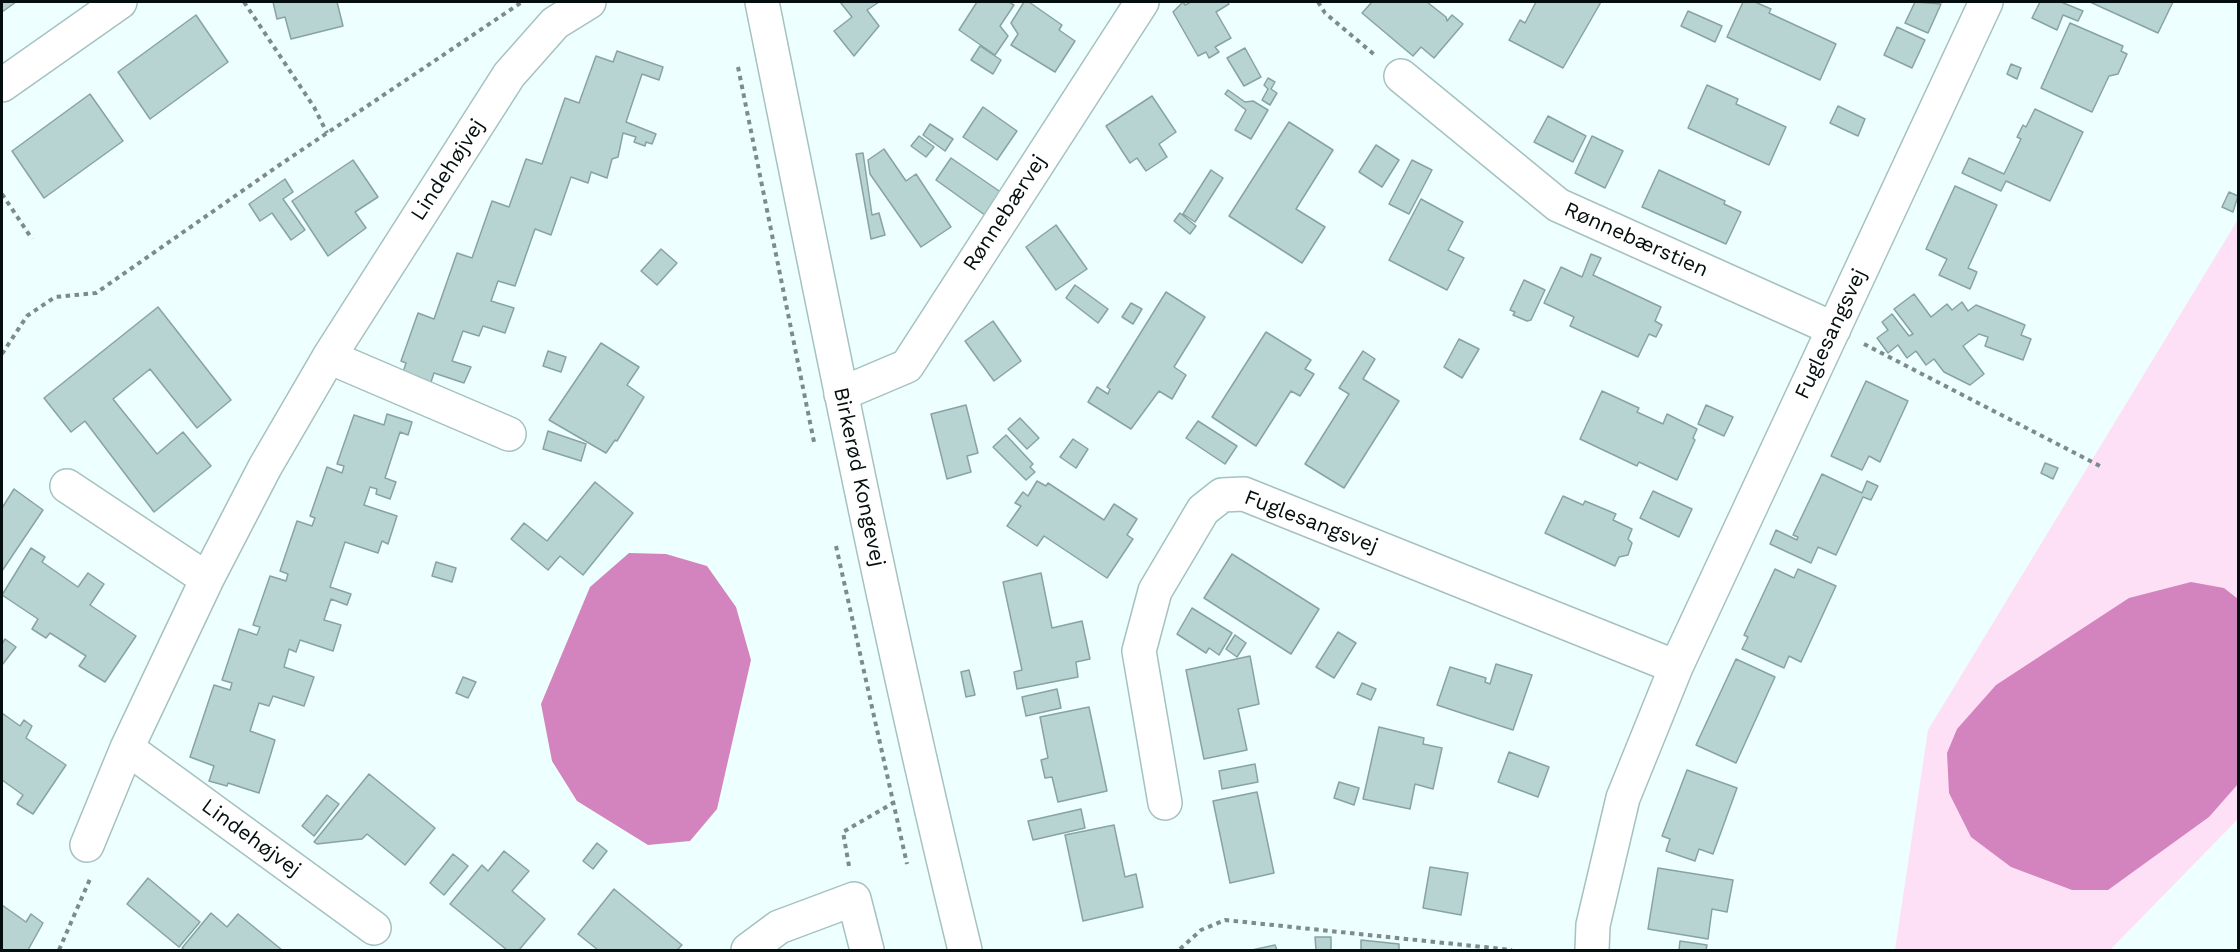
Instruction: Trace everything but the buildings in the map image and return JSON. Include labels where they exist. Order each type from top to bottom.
[{"type":"street","points":[[2,85],[120,2]]},
{"type":"street","name":"Lindehøjvej","points":[[87,845],[127,748],[207,579],[265,467],[329,357],[508,75],[555,23],[589,2]]},
{"type":"street","name":"Birkerød Kongevej","points":[[762,2],[841,394],[924,784],[965,951]]},
{"type":"street","name":"Rønnebærvej","points":[[841,394],[907,366],[1142,2]]},
{"type":"street","name":"Fuglesangsvej","points":[[1592,951],[1593,925],[1623,798],[1676,667],[1986,2]]},
{"type":"street","name":"Rønnebærstien","points":[[1401,76],[1558,205],[1834,329]]},
{"type":"street","points":[[329,357],[509,434]]},
{"type":"street","points":[[67,486],[207,579]]},
{"type":"street","name":"Fuglesangsvej","points":[[1165,803],[1139,651],[1155,591],[1203,510],[1222,495],[1244,494],[1676,667]]},
{"type":"street","name":"Lindehøjvej","points":[[127,748],[374,928]]},
{"type":"street","points":[[748,951],[778,927],[854,899],[867,951]]},
{"type":"path","points":[[244,2],[314,106],[327,134]]},
{"type":"path","points":[[2,354],[27,316],[55,297],[96,293],[522,2]]},
{"type":"path","points":[[1318,2],[1325,13],[1401,76]]},
{"type":"path","points":[[2,194],[32,239]]},
{"type":"path","points":[[1834,329],[2100,466]]},
{"type":"path","points":[[854,899],[843,832],[924,784]]},
{"type":"path","points":[[59,951],[91,877],[87,845]]},
{"type":"path","points":[[1180,949],[1201,930],[1225,920],[1512,951]]},
{"type":"shaded area","points":[[2237,221],[2238,819],[2110,950],[1895,950],[1928,730]]},
{"type":"shaded area","points":[[629,553],[666,554],[707,566],[736,607],[751,660],[717,809],[690,841],[648,845],[577,801],[552,761],[541,704],[590,587]]},
{"type":"shaded area","points":[[2191,582],[2224,588],[2238,599],[2238,784],[2209,817],[2108,890],[2072,890],[2011,867],[1971,837],[1949,793],[1947,753],[1957,729],[1996,685],[2129,598]]}]
